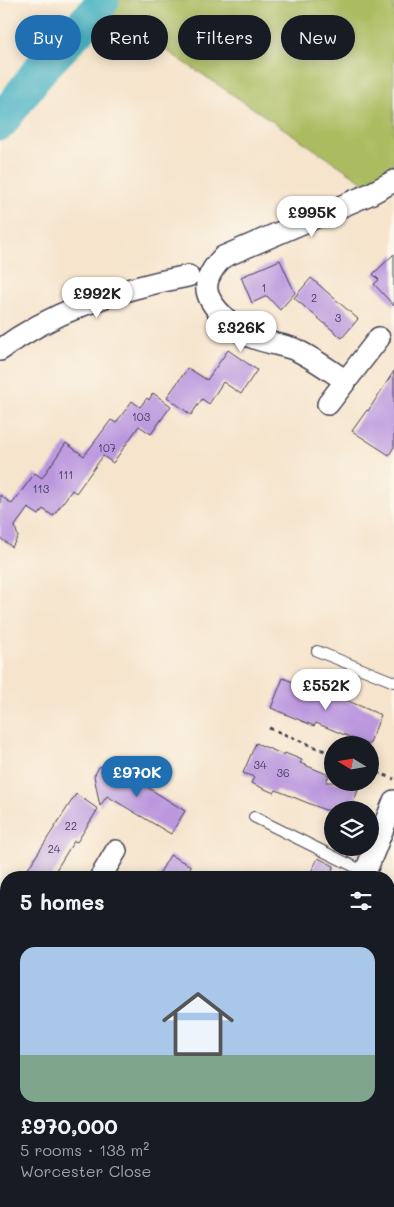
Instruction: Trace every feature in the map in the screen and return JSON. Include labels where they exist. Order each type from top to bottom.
[{"type":"street","points":[[346,381],[308,356],[293,349],[249,336],[235,329],[212,306],[208,298],[207,283],[209,274],[223,257],[370,194],[394,181]]},
{"type":"street","points":[[0,350],[36,328],[83,305],[127,290],[188,276]]},
{"type":"street","points":[[328,404],[379,338]]},
{"type":"street","points":[[366,871],[394,802]]},
{"type":"street","points":[[104,871],[116,851]]},
{"type":"lane","points":[[317,651],[394,682]]},
{"type":"lane","points":[[254,817],[356,871]]},
{"type":"path","points":[[269,728],[324,751]]},
{"type":"path","points":[[379,773],[394,779]]},
{"type":"green space","points":[[112,0],[394,0],[394,171],[368,185],[181,60],[271,60],[271,15],[178,15],[178,58],[168,51],[168,15],[113,15],[106,10]]},
{"type":"building","points":[[394,254],[394,306],[374,284],[379,280],[373,274]]},
{"type":"building","points":[[280,260],[295,293],[280,310],[267,296],[252,303],[241,277]]},
{"type":"building","points":[[311,278],[358,319],[342,338],[294,298]]},
{"type":"building","points":[[228,350],[257,370],[241,394],[223,382],[209,404],[202,399],[191,415],[167,397],[188,368],[207,380]]},
{"type":"building","points":[[394,371],[394,447],[389,455],[352,431],[368,411]]},
{"type":"building","points":[[153,393],[171,406],[151,434],[139,426],[113,463],[103,456],[76,493],[72,490],[53,516],[43,509],[39,515],[28,508],[15,526],[18,537],[12,547],[0,538],[0,495],[12,504],[35,473],[42,478],[66,443],[84,456],[111,420],[116,423],[132,401],[140,407],[147,398],[149,400]]},
{"type":"building","points":[[283,678],[338,700],[339,697],[381,715],[373,736],[347,736],[316,723],[314,726],[271,708]]},
{"type":"building","points":[[256,743],[284,755],[285,753],[302,760],[300,763],[324,773],[324,791],[358,791],[354,801],[324,801],[324,810],[276,790],[274,793],[251,783],[254,777],[243,773]]},
{"type":"building","points":[[106,765],[147,787],[185,811],[171,834],[107,796],[100,806],[94,776],[99,767]]},
{"type":"building","points":[[76,794],[98,809],[77,842],[74,841],[55,871],[26,871]]},
{"type":"building","points":[[170,855],[191,866],[188,871],[161,871]]},
{"type":"building","points":[[318,858],[334,866],[332,871],[312,871]]},
{"type":"waterway","points":[[0,123],[42,67],[96,11],[102,0]]}]
